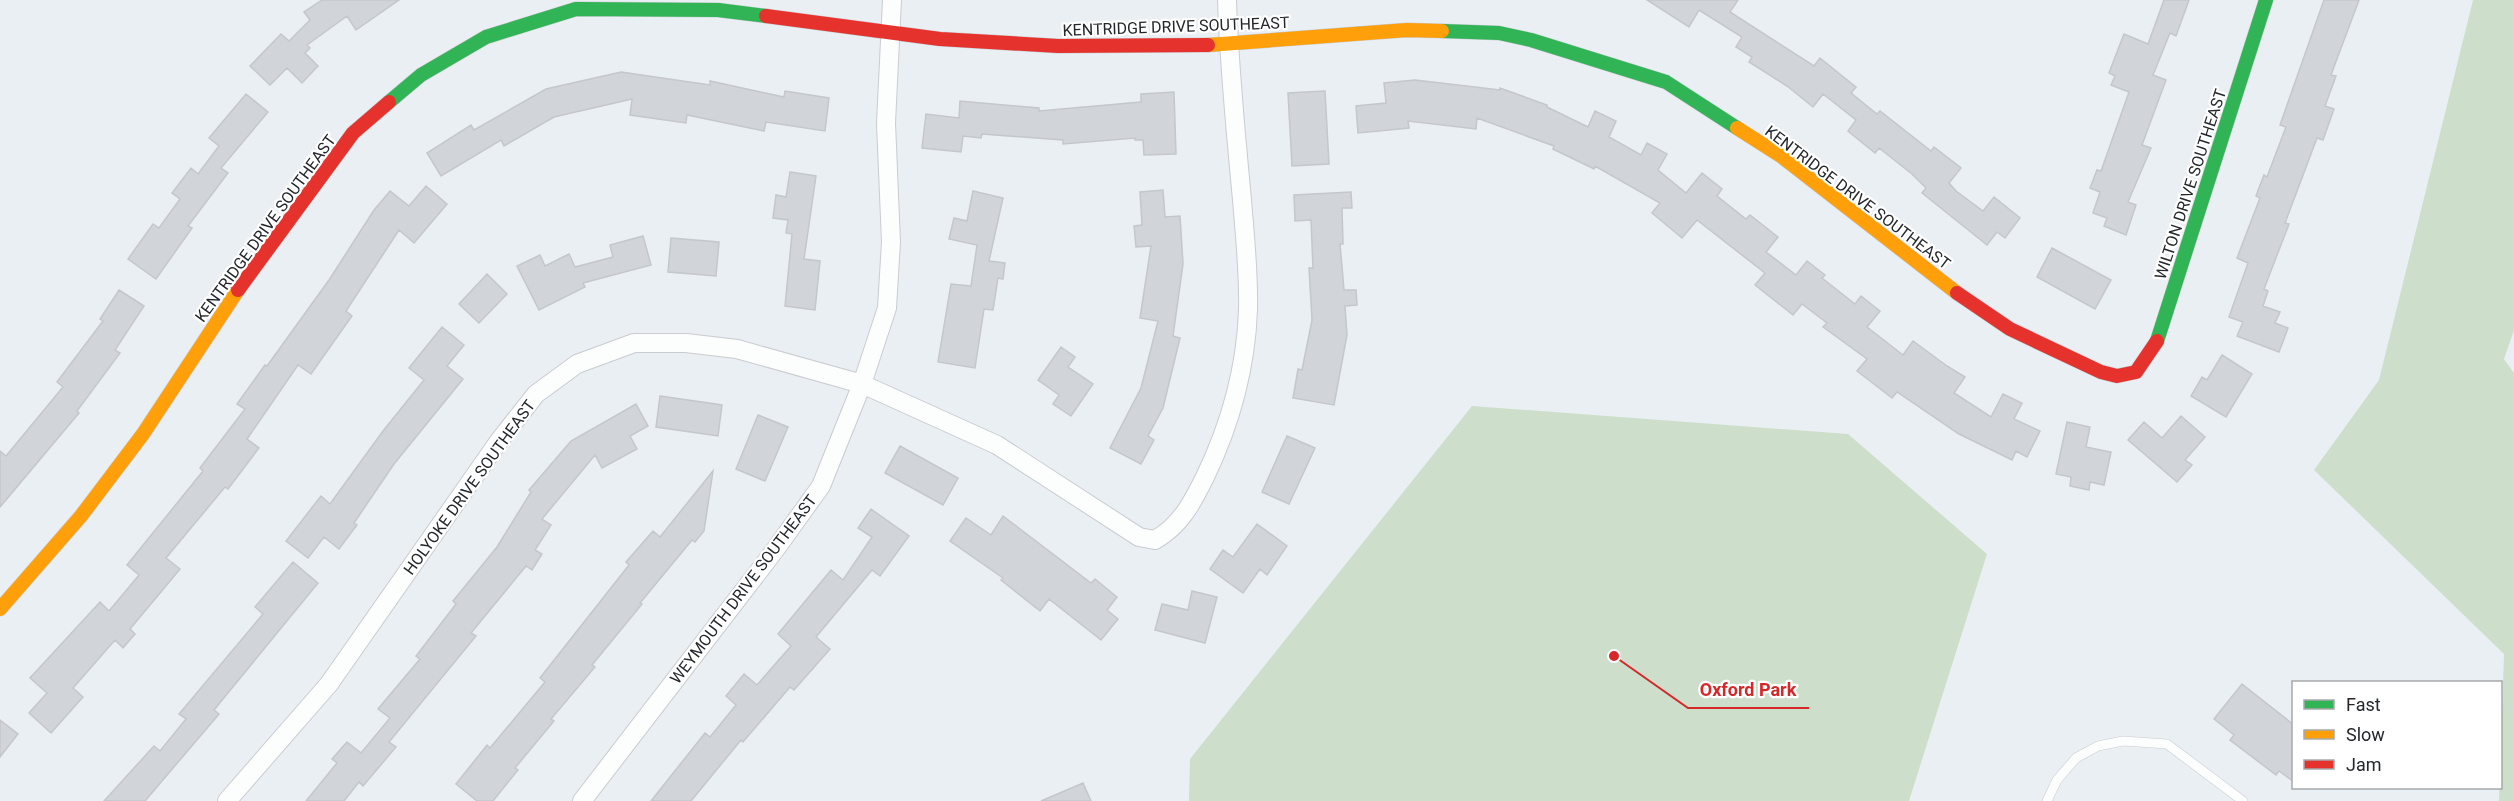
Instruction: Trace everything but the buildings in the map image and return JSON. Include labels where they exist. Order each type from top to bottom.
[{"type":"street","name":"WEYMOUTH DRIVE SOUTHEAST","points":[[582,801],[775,550],[821,486],[862,384],[886,308],[891,242],[886,123],[892,0]]},
{"type":"street","points":[[1227,0],[1228,44]]},
{"type":"street","name":"WILTON DRIVE SOUTHEAST","points":[[2136,372],[2156,344],[2266,0]]},
{"type":"street","name":"KENTRIDGE DRIVE SOUTHEAST","points":[[0,609],[81,516],[143,434],[252,268],[353,133],[421,75],[486,38],[575,5],[718,10],[940,39],[1058,46],[1228,44],[1407,30],[1499,33],[1531,40],[1666,82],[1781,156],[1958,294],[2010,329],[2101,372],[2117,376],[2136,372]]},
{"type":"street","name":"HOLYOKE DRIVE SOUTHEAST","points":[[226,801],[329,684],[499,441],[536,394],[577,364],[634,343],[686,343],[737,349],[862,384],[997,445],[1139,537],[1155,540],[1170,531],[1189,510],[1214,460],[1231,413],[1241,369],[1248,311],[1246,259],[1228,44]]},
{"type":"lane","points":[[2047,801],[2057,780],[2076,758],[2098,746],[2123,741],[2168,744],[2243,801]]},
{"type":"green space","points":[[2473,0],[2514,0],[2514,330],[2504,359],[2514,373],[2514,801],[2499,801],[2499,789],[2502,789],[2504,654],[2314,470],[2379,380]]},
{"type":"green space","points":[[1472,406],[1848,434],[1987,554],[1909,801],[1189,801],[1190,759]]},
{"type":"traffic: fast","points":[[2157,341],[2266,0]]},
{"type":"traffic: fast","points":[[389,102],[421,75],[486,37],[576,9],[718,10],[766,16]]},
{"type":"traffic: fast","points":[[1442,31],[1499,33],[1531,40],[1666,82],[1737,128]]},
{"type":"traffic: slow","points":[[1208,45],[1407,30],[1442,31]]},
{"type":"traffic: slow","points":[[1737,128],[1781,156],[1957,293]]},
{"type":"traffic: slow","points":[[0,609],[81,516],[143,434],[238,290]]},
{"type":"traffic: jam","points":[[766,16],[940,39],[1058,46],[1208,45]]},
{"type":"traffic: jam","points":[[238,290],[353,133],[389,102]]},
{"type":"traffic: jam","points":[[1957,293],[2010,329],[2101,372],[2117,376],[2136,372],[2157,341]]},
{"type":"place","name":"Oxford Park","points":[[1614,656]]}]
